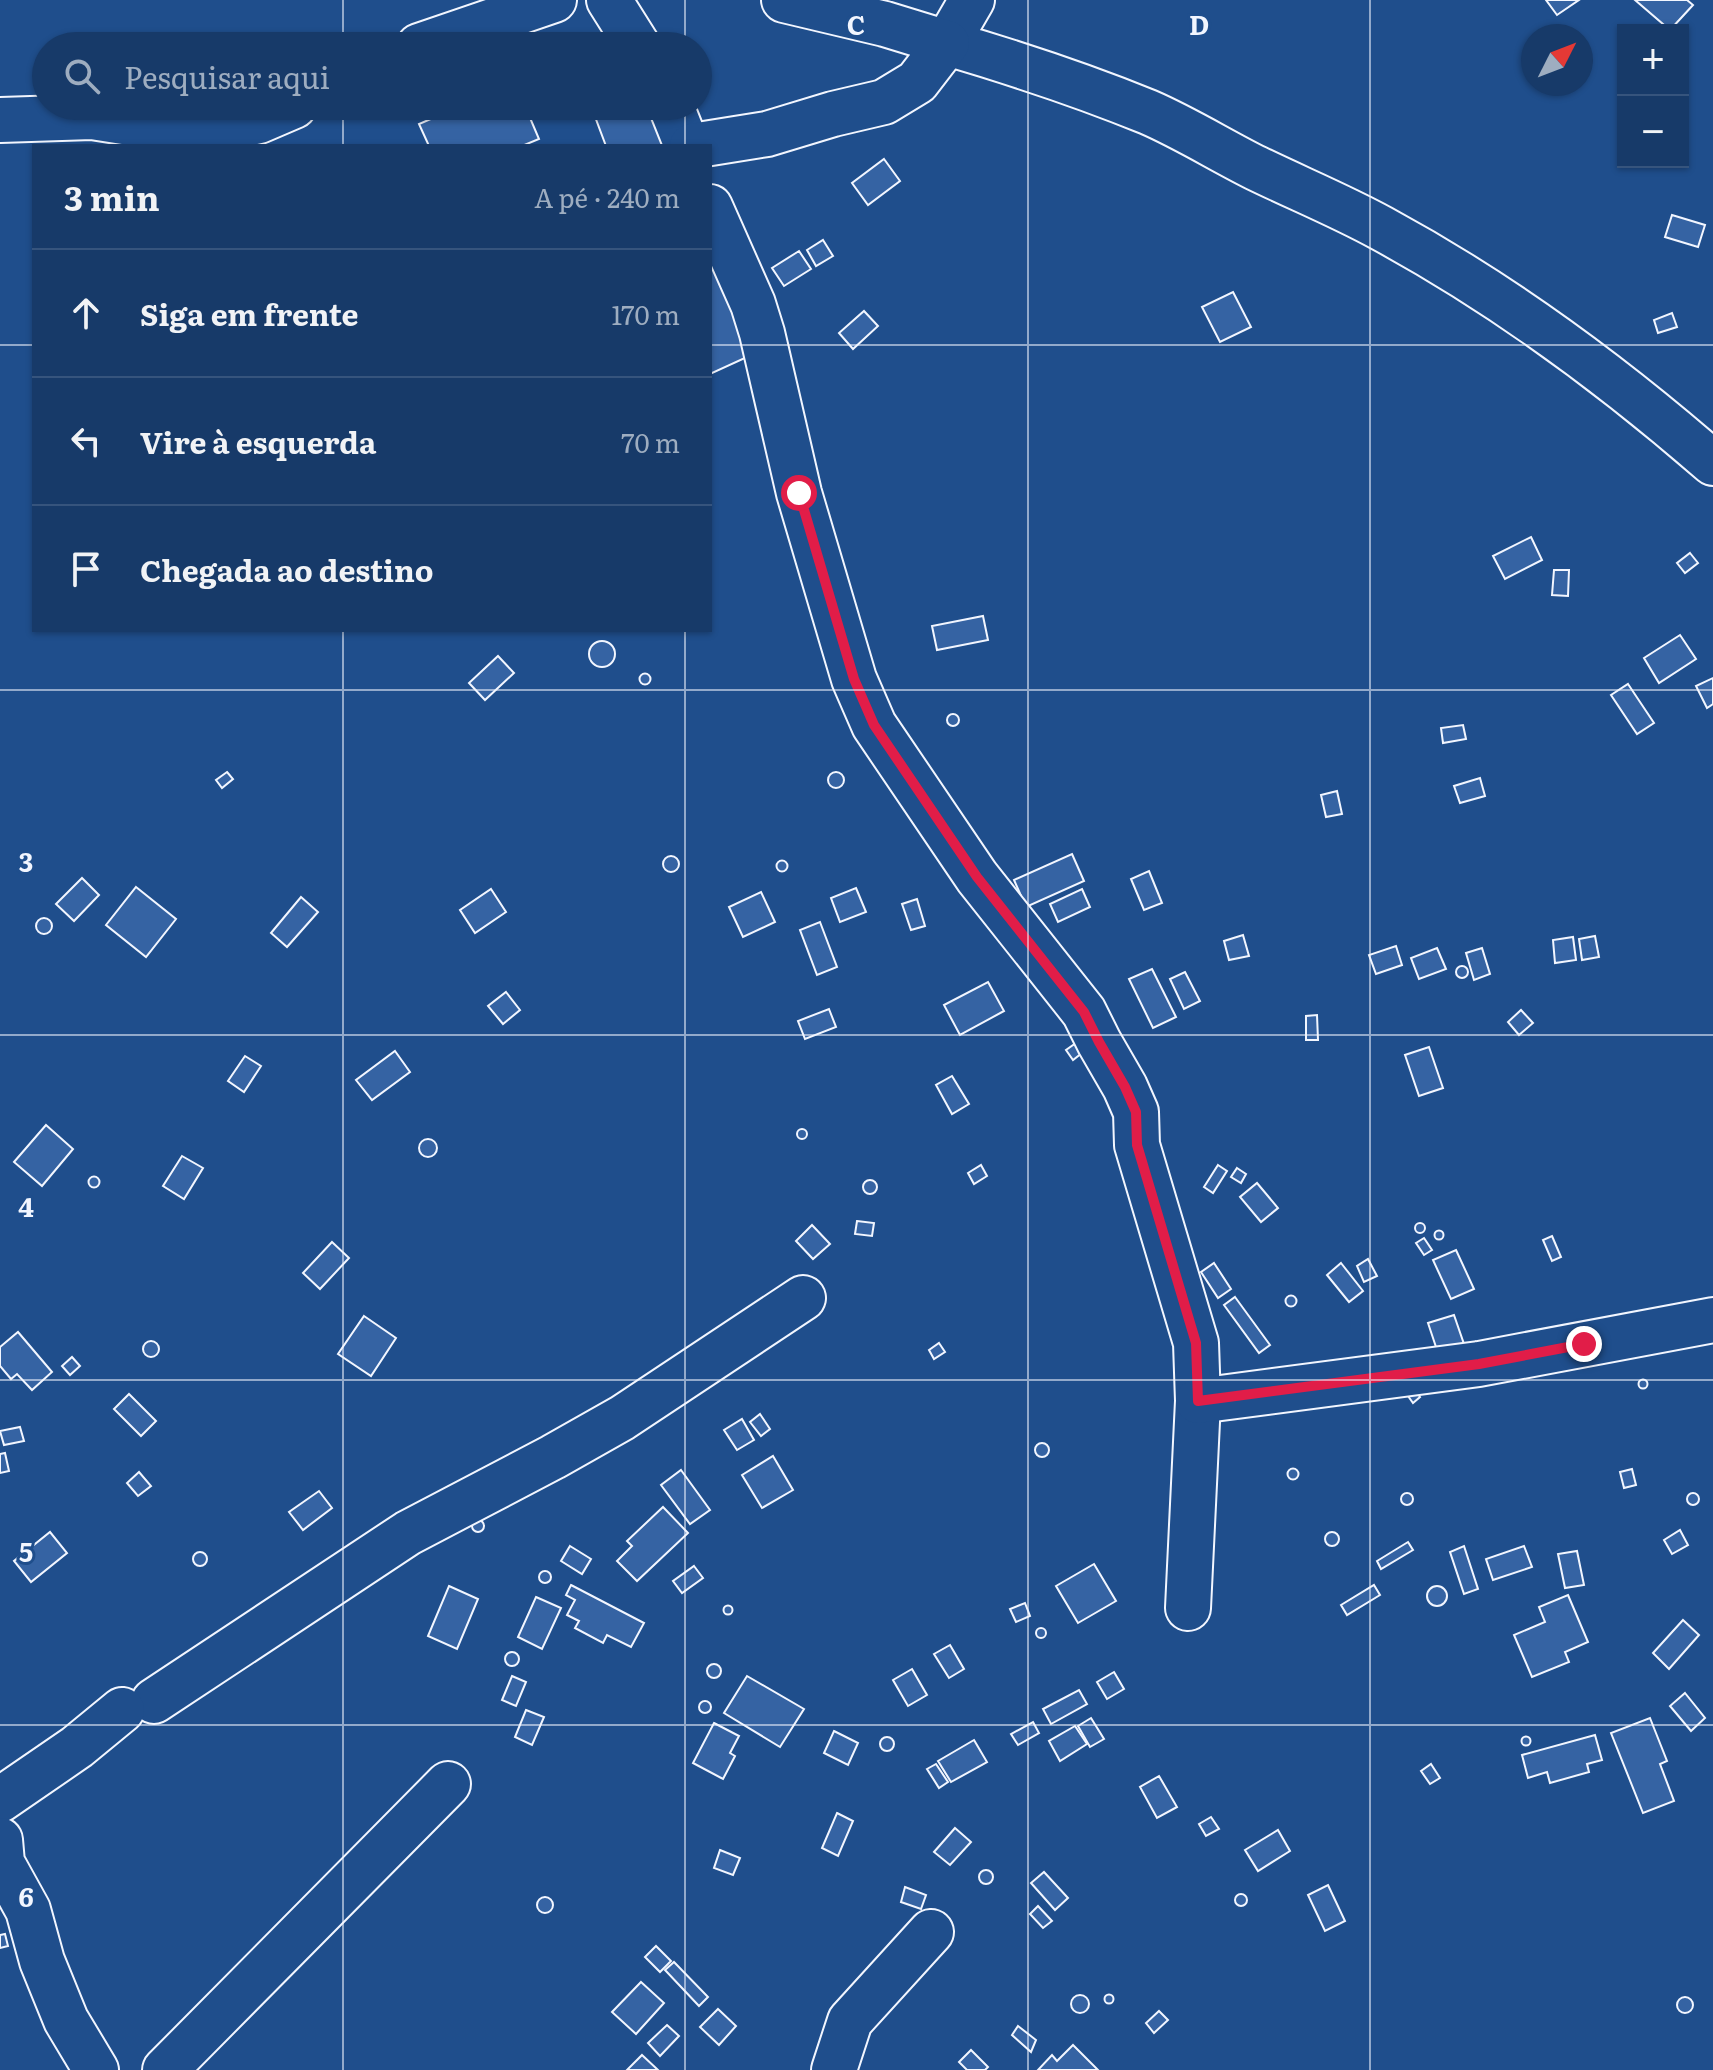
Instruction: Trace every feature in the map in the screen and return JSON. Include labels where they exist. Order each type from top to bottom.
[{"type":"street","points":[[460,32],[554,0]]},
{"type":"street","points":[[609,0],[629,32]]},
{"type":"street","points":[[784,0],[885,24],[1050,74],[1150,113],[1381,228],[1457,273],[1607,374],[1713,463]]},
{"type":"street","points":[[702,144],[767,134],[884,102],[917,82],[947,43],[972,0]]},
{"type":"street","points":[[0,120],[32,119]]},
{"type":"street","points":[[111,120],[211,132],[261,120]]},
{"type":"street","points":[[677,120],[688,144]]},
{"type":"street","points":[[712,212],[753,304],[762,333],[799,493],[863,703],[874,725],[977,877],[1084,1012],[1136,1112],[1137,1145],[1196,1343],[1198,1401],[1188,1608]]},
{"type":"street","points":[[0,1800],[138,1706],[408,1533],[622,1418],[803,1298]]},
{"type":"street","points":[[1198,1401],[1479,1364],[1713,1320]]},
{"type":"street","points":[[165,2070],[448,1784]]},
{"type":"street","points":[[0,1840],[2,1863],[28,1910],[42,1961],[66,2020],[96,2070]]},
{"type":"street","points":[[834,2070],[850,2021],[931,1932]]},
{"type":"building","points":[[1546,0],[1579,0],[1557,15]]},
{"type":"building","points":[[1635,0],[1687,0],[1693,5],[1676,24],[1663,24]]},
{"type":"building","points":[[428,120],[531,120],[539,139],[527,144],[428,144],[419,124]]},
{"type":"building","points":[[596,120],[664,120],[673,144],[605,144]]},
{"type":"building","points":[[884,159],[900,181],[868,205],[852,183]]},
{"type":"building","points":[[1672,215],[1705,225],[1698,247],[1665,237]]},
{"type":"building","points":[[823,240],[833,256],[816,266],[807,250]]},
{"type":"building","points":[[712,250],[758,352],[712,373]]},
{"type":"building","points":[[799,251],[811,269],[784,286],[772,268]]},
{"type":"building","points":[[1233,292],[1251,327],[1220,342],[1202,307]]},
{"type":"building","points":[[864,311],[878,326],[853,349],[839,333]]},
{"type":"building","points":[[1672,313],[1677,327],[1658,333],[1654,320]]},
{"type":"building","points":[[1531,537],[1542,560],[1505,579],[1493,556]]},
{"type":"building","points":[[1690,553],[1698,563],[1685,573],[1677,563]]},
{"type":"building","points":[[1554,570],[1569,570],[1568,596],[1552,595]]},
{"type":"building","points":[[983,616],[988,640],[937,650],[932,626]]},
{"type":"building","points":[[1680,635],[1696,659],[1659,683],[1644,658]]},
{"type":"building","points":[[602,641],[611,645],[615,654],[611,663],[602,667],[593,663],[589,654],[593,645]]},
{"type":"building","points":[[498,656],[514,673],[485,700],[469,683]]},
{"type":"building","points":[[645,674],[650,679],[645,684],[640,679]]},
{"type":"building","points":[[1713,678],[1713,704],[1707,708],[1696,686]]},
{"type":"building","points":[[1628,684],[1654,723],[1637,734],[1611,695]]},
{"type":"building","points":[[953,714],[959,720],[953,726],[947,720]]},
{"type":"building","points":[[1463,725],[1466,739],[1443,743],[1441,728]]},
{"type":"building","points":[[227,772],[233,779],[222,788],[216,780]]},
{"type":"building","points":[[833,772],[839,772],[844,780],[842,786],[833,788],[828,783],[828,777]]},
{"type":"building","points":[[1480,778],[1485,796],[1460,803],[1454,786]]},
{"type":"building","points":[[1337,791],[1342,814],[1326,817],[1321,795]]},
{"type":"building","points":[[1072,854],[1084,881],[1026,907],[1014,880]]},
{"type":"building","points":[[668,856],[674,856],[679,864],[677,870],[668,872],[663,867],[663,861]]},
{"type":"building","points":[[782,860],[788,866],[782,872],[776,866]]},
{"type":"building","points":[[1149,871],[1162,903],[1144,910],[1131,879]]},
{"type":"building","points":[[82,878],[99,895],[74,921],[56,904]]},
{"type":"building","points":[[136,887],[176,919],[146,957],[106,925]]},
{"type":"building","points":[[856,888],[866,912],[840,922],[831,898]]},
{"type":"building","points":[[491,889],[506,912],[475,933],[460,910]]},
{"type":"building","points":[[1082,889],[1090,907],[1058,922],[1050,904]]},
{"type":"building","points":[[761,892],[775,922],[743,937],[729,907]]},
{"type":"building","points":[[301,897],[318,912],[287,947],[271,933]]},
{"type":"building","points":[[917,899],[925,926],[911,930],[902,904]]},
{"type":"building","points":[[44,918],[50,920],[50,932],[44,934],[38,932],[36,926],[38,920]]},
{"type":"building","points":[[820,922],[837,967],[817,975],[800,930]]},
{"type":"building","points":[[1243,935],[1249,956],[1229,960],[1224,941]]},
{"type":"building","points":[[1595,936],[1599,957],[1582,960],[1579,939]]},
{"type":"building","points":[[1573,937],[1576,960],[1555,963],[1553,940]]},
{"type":"building","points":[[1396,946],[1402,965],[1376,974],[1369,955]]},
{"type":"building","points":[[1437,948],[1446,969],[1419,979],[1411,958]]},
{"type":"building","points":[[1482,948],[1490,974],[1474,980],[1466,953]]},
{"type":"building","points":[[1457,967],[1467,967],[1467,977],[1457,977]]},
{"type":"building","points":[[1152,969],[1176,1017],[1153,1028],[1129,979]]},
{"type":"building","points":[[1185,972],[1200,1001],[1184,1009],[1170,979]]},
{"type":"building","points":[[988,982],[1004,1011],[960,1035],[944,1005]]},
{"type":"building","points":[[506,992],[520,1010],[503,1024],[488,1006]]},
{"type":"building","points":[[829,1009],[836,1027],[805,1039],[798,1021]]},
{"type":"building","points":[[1521,1010],[1533,1023],[1519,1035],[1508,1022]]},
{"type":"building","points":[[1317,1015],[1318,1040],[1306,1040],[1306,1016]]},
{"type":"building","points":[[1076,1043],[1082,1053],[1073,1060],[1066,1050]]},
{"type":"building","points":[[1429,1047],[1443,1088],[1419,1096],[1405,1055]]},
{"type":"building","points":[[395,1051],[410,1072],[372,1100],[356,1080]]},
{"type":"building","points":[[245,1056],[261,1066],[244,1092],[228,1081]]},
{"type":"building","points":[[952,1076],[969,1104],[952,1114],[936,1085]]},
{"type":"building","points":[[46,1125],[73,1149],[42,1186],[14,1162]]},
{"type":"building","points":[[802,1129],[807,1134],[802,1139],[797,1134]]},
{"type":"building","points":[[428,1139],[437,1148],[428,1157],[419,1148]]},
{"type":"building","points":[[182,1156],[203,1168],[184,1199],[163,1186]]},
{"type":"building","points":[[981,1165],[987,1176],[974,1184],[968,1173]]},
{"type":"building","points":[[1218,1165],[1227,1171],[1213,1193],[1204,1187]]},
{"type":"building","points":[[1237,1168],[1246,1174],[1241,1183],[1231,1177]]},
{"type":"building","points":[[94,1176],[100,1182],[94,1188],[88,1182]]},
{"type":"building","points":[[870,1180],[877,1187],[870,1194],[863,1187]]},
{"type":"building","points":[[1257,1183],[1278,1208],[1261,1222],[1240,1197]]},
{"type":"building","points":[[857,1221],[874,1223],[872,1236],[855,1234]]},
{"type":"building","points":[[1420,1223],[1425,1228],[1420,1233],[1415,1228]]},
{"type":"building","points":[[812,1225],[830,1244],[813,1259],[796,1241]]},
{"type":"building","points":[[1439,1230],[1444,1235],[1439,1240],[1434,1235]]},
{"type":"building","points":[[1552,1236],[1561,1257],[1552,1261],[1543,1240]]},
{"type":"building","points":[[1424,1238],[1432,1250],[1424,1255],[1416,1243]]},
{"type":"building","points":[[332,1242],[349,1258],[320,1289],[303,1273]]},
{"type":"building","points":[[1456,1250],[1474,1289],[1451,1299],[1433,1260]]},
{"type":"building","points":[[1368,1259],[1377,1276],[1364,1282],[1357,1266]]},
{"type":"building","points":[[1214,1263],[1231,1289],[1218,1298],[1201,1272]]},
{"type":"building","points":[[1341,1263],[1363,1291],[1349,1302],[1327,1275]]},
{"type":"building","points":[[1291,1296],[1296,1301],[1291,1306],[1286,1301]]},
{"type":"building","points":[[1235,1297],[1270,1345],[1259,1353],[1224,1305]]},
{"type":"building","points":[[1454,1315],[1465,1347],[1439,1356],[1428,1323]]},
{"type":"building","points":[[364,1316],[396,1338],[371,1376],[338,1354]]},
{"type":"building","points":[[18,1332],[52,1372],[32,1390],[17,1374],[11,1379],[0,1366],[0,1347]]},
{"type":"building","points":[[148,1341],[154,1341],[159,1349],[157,1355],[148,1357],[143,1352],[143,1346]]},
{"type":"building","points":[[939,1343],[945,1352],[934,1359],[929,1350]]},
{"type":"building","points":[[72,1357],[80,1366],[70,1375],[62,1366]]},
{"type":"building","points":[[1643,1380],[1647,1384],[1643,1388],[1639,1384]]},
{"type":"building","points":[[1415,1390],[1420,1397],[1413,1403],[1408,1396]]},
{"type":"building","points":[[129,1394],[156,1421],[141,1436],[114,1409]]},
{"type":"building","points":[[760,1414],[770,1429],[761,1436],[750,1422]]},
{"type":"building","points":[[742,1419],[754,1440],[737,1450],[724,1430]]},
{"type":"building","points":[[20,1427],[24,1441],[4,1445],[0,1431]]},
{"type":"building","points":[[1042,1443],[1049,1450],[1042,1457],[1035,1450]]},
{"type":"building","points":[[5,1453],[9,1471],[0,1473],[0,1454]]},
{"type":"building","points":[[773,1456],[793,1490],[762,1508],[742,1475]]},
{"type":"building","points":[[1293,1468],[1299,1474],[1293,1480],[1287,1474]]},
{"type":"building","points":[[1632,1469],[1636,1485],[1624,1488],[1620,1472]]},
{"type":"building","points":[[681,1470],[710,1510],[690,1524],[661,1485]]},
{"type":"building","points":[[139,1472],[151,1486],[138,1496],[127,1483]]},
{"type":"building","points":[[319,1491],[332,1508],[303,1530],[289,1512]]},
{"type":"building","points":[[1407,1493],[1413,1499],[1407,1505],[1401,1499]]},
{"type":"building","points":[[1693,1493],[1699,1499],[1693,1505],[1687,1499]]},
{"type":"building","points":[[663,1507],[688,1533],[637,1581],[617,1561],[632,1546],[627,1541]]},
{"type":"building","points":[[478,1520],[484,1526],[478,1532],[472,1526]]},
{"type":"building","points":[[1680,1530],[1688,1545],[1672,1554],[1664,1540]]},
{"type":"building","points":[[50,1532],[67,1553],[31,1582],[14,1561]]},
{"type":"building","points":[[1332,1532],[1339,1539],[1332,1546],[1325,1539]]},
{"type":"building","points":[[1408,1542],[1413,1550],[1381,1569],[1377,1561]]},
{"type":"building","points":[[570,1546],[591,1559],[582,1574],[561,1561]]},
{"type":"building","points":[[1464,1546],[1478,1589],[1464,1594],[1450,1552]]},
{"type":"building","points":[[1524,1546],[1532,1567],[1493,1580],[1486,1559]]},
{"type":"building","points":[[1577,1551],[1584,1585],[1565,1588],[1558,1554]]},
{"type":"building","points":[[200,1552],[207,1559],[200,1566],[193,1559]]},
{"type":"building","points":[[1094,1564],[1116,1601],[1078,1623],[1056,1586]]},
{"type":"building","points":[[694,1566],[703,1578],[682,1593],[673,1581]]},
{"type":"building","points":[[545,1571],[551,1577],[545,1583],[539,1577]]},
{"type":"building","points":[[571,1585],[644,1623],[631,1647],[607,1635],[603,1643],[575,1628],[579,1621],[567,1615],[575,1600],[566,1595]]},
{"type":"building","points":[[1374,1585],[1380,1595],[1347,1615],[1341,1605]]},
{"type":"building","points":[[449,1586],[478,1599],[457,1649],[428,1636]]},
{"type":"building","points":[[1433,1586],[1441,1586],[1447,1596],[1441,1606],[1433,1606],[1427,1600],[1427,1592]]},
{"type":"building","points":[[1568,1595],[1588,1642],[1565,1652],[1569,1662],[1532,1677],[1514,1635],[1545,1622],[1539,1607]]},
{"type":"building","points":[[536,1597],[561,1608],[542,1649],[518,1637]]},
{"type":"building","points":[[1025,1603],[1030,1616],[1016,1622],[1010,1609]]},
{"type":"building","points":[[728,1605],[733,1610],[728,1615],[723,1610]]},
{"type":"building","points":[[1683,1620],[1699,1635],[1669,1669],[1653,1653]]},
{"type":"building","points":[[1041,1628],[1046,1633],[1041,1638],[1036,1633]]},
{"type":"building","points":[[950,1645],[964,1669],[949,1678],[934,1654]]},
{"type":"building","points":[[512,1652],[519,1659],[512,1666],[505,1659]]},
{"type":"building","points":[[714,1664],[721,1671],[714,1678],[707,1671]]},
{"type":"building","points":[[912,1669],[927,1695],[908,1706],[893,1680]]},
{"type":"building","points":[[1114,1672],[1124,1689],[1107,1699],[1097,1682]]},
{"type":"building","points":[[512,1676],[526,1682],[516,1706],[502,1700]]},
{"type":"building","points":[[747,1676],[804,1709],[780,1747],[724,1713]]},
{"type":"building","points":[[1079,1690],[1087,1704],[1051,1724],[1043,1709]]},
{"type":"building","points":[[1685,1693],[1705,1718],[1691,1731],[1670,1706]]},
{"type":"building","points":[[705,1701],[711,1707],[705,1713],[699,1707]]},
{"type":"building","points":[[526,1710],[544,1717],[532,1745],[515,1737]]},
{"type":"building","points":[[1091,1718],[1104,1739],[1090,1747],[1078,1726]]},
{"type":"building","points":[[1650,1718],[1667,1761],[1660,1764],[1674,1801],[1643,1813],[1611,1733]]},
{"type":"building","points":[[1033,1722],[1039,1733],[1018,1745],[1011,1734]]},
{"type":"building","points":[[714,1723],[739,1736],[730,1753],[735,1756],[723,1779],[693,1763]]},
{"type":"building","points":[[1075,1726],[1087,1744],[1060,1761],[1049,1741]]},
{"type":"building","points":[[834,1731],[858,1743],[848,1765],[824,1753]]},
{"type":"building","points":[[1595,1735],[1602,1760],[1587,1764],[1589,1772],[1550,1783],[1547,1772],[1528,1778],[1522,1755]]},
{"type":"building","points":[[1526,1736],[1531,1741],[1526,1746],[1521,1741]]},
{"type":"building","points":[[887,1737],[894,1744],[887,1751],[880,1744]]},
{"type":"building","points":[[974,1740],[987,1762],[951,1782],[938,1761]]},
{"type":"building","points":[[936,1764],[948,1782],[939,1788],[927,1769]]},
{"type":"building","points":[[1431,1764],[1440,1778],[1430,1784],[1421,1771]]},
{"type":"building","points":[[1159,1776],[1177,1807],[1157,1818],[1140,1787]]},
{"type":"building","points":[[837,1813],[853,1821],[838,1856],[822,1848]]},
{"type":"building","points":[[1211,1817],[1219,1829],[1206,1836],[1199,1824]]},
{"type":"building","points":[[955,1828],[971,1842],[950,1865],[934,1852]]},
{"type":"building","points":[[1278,1830],[1290,1851],[1258,1871],[1245,1850]]},
{"type":"building","points":[[720,1850],[740,1858],[733,1875],[714,1868]]},
{"type":"building","points":[[986,1870],[993,1877],[986,1884],[979,1877]]},
{"type":"building","points":[[1044,1872],[1068,1898],[1055,1910],[1031,1883]]},
{"type":"building","points":[[1328,1885],[1345,1921],[1325,1931],[1308,1895]]},
{"type":"building","points":[[905,1887],[926,1895],[921,1909],[901,1902]]},
{"type":"building","points":[[1241,1894],[1247,1900],[1241,1906],[1235,1900]]},
{"type":"building","points":[[545,1897],[551,1899],[551,1911],[545,1913],[539,1911],[537,1905],[539,1899]]},
{"type":"building","points":[[1038,1906],[1052,1921],[1043,1928],[1030,1914]]},
{"type":"building","points":[[5,1934],[8,1946],[0,1948],[0,1935]]},
{"type":"building","points":[[656,1946],[671,1961],[660,1972],[645,1957]]},
{"type":"building","points":[[674,1962],[708,1997],[699,2006],[665,1970]]},
{"type":"building","points":[[641,1982],[664,2003],[636,2034],[612,2012]]},
{"type":"building","points":[[1080,1995],[1089,2004],[1080,2013],[1071,2004]]},
{"type":"building","points":[[1109,1995],[1113,1999],[1109,2003],[1105,1999]]},
{"type":"building","points":[[1682,1997],[1688,1997],[1693,2005],[1691,2011],[1682,2013],[1677,2008],[1677,2002]]},
{"type":"building","points":[[718,2009],[736,2026],[719,2045],[700,2027]]},
{"type":"building","points":[[1159,2011],[1168,2020],[1154,2033],[1146,2023]]},
{"type":"building","points":[[667,2025],[679,2036],[660,2056],[648,2043]]},
{"type":"building","points":[[1018,2026],[1036,2040],[1031,2052],[1012,2035]]},
{"type":"building","points":[[1073,2045],[1098,2070],[1038,2070],[1052,2055],[1057,2061]]},
{"type":"building","points":[[971,2050],[988,2067],[985,2070],[967,2070],[959,2062]]},
{"type":"building","points":[[642,2055],[658,2070],[627,2070]]},
{"type":"route","points":[[799,493],[854,679],[874,725],[977,877],[1084,1012],[1136,1112],[1137,1145],[1196,1343],[1198,1401],[1479,1364],[1584,1344]]}]
